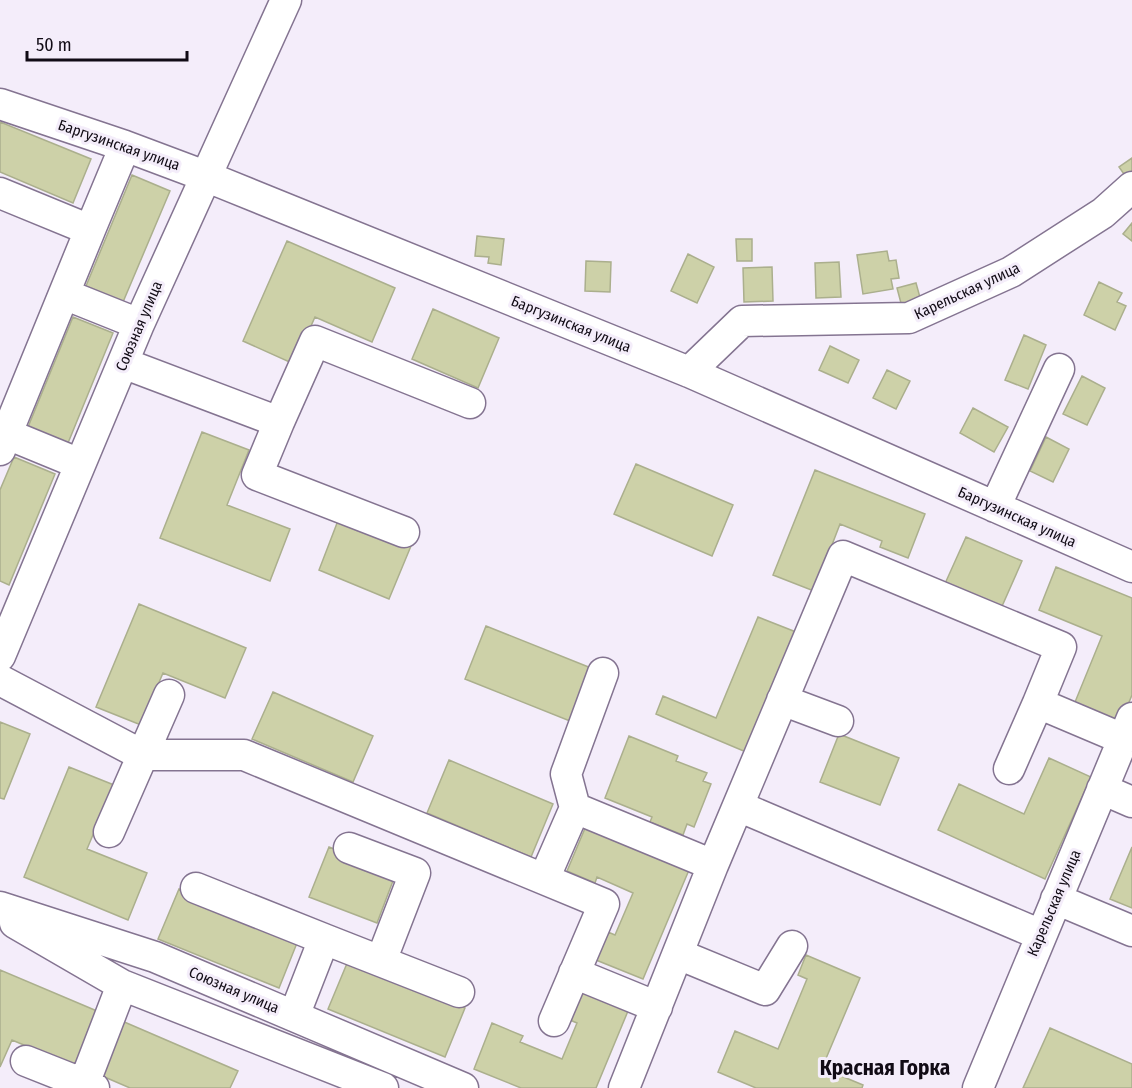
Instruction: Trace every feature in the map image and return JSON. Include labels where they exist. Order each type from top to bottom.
[{"type":"street","name":"Союзная улица","points":[[0,656],[11,601],[80,464],[139,324],[286,0]]},
{"type":"street","name":"Баргузинская улица","points":[[0,104],[205,176],[688,372],[1132,567]]},
{"type":"street","points":[[80,464],[3,442],[125,146]]},
{"type":"street","name":"Карельская улица","points":[[688,372],[742,321],[909,318],[1011,272],[1103,213],[1132,187]]},
{"type":"street","points":[[0,193],[90,230]]},
{"type":"street","points":[[64,294],[139,324]]},
{"type":"street","points":[[404,532],[258,475],[315,341],[470,403]]},
{"type":"street","points":[[123,363],[279,422]]},
{"type":"street","points":[[995,507],[1059,369]]},
{"type":"street","points":[[624,1088],[738,806],[843,556],[1061,647],[1009,769]]},
{"type":"street","points":[[543,879],[575,808],[566,774],[603,673]]},
{"type":"street","points":[[0,680],[142,756],[244,755],[603,904],[554,1021]]},
{"type":"street","points":[[109,832],[169,695]]},
{"type":"street","points":[[782,700],[838,721]]},
{"type":"street","points":[[1038,703],[1128,729]]},
{"type":"street","name":"Карельская улица","points":[[978,1088],[1128,729]]},
{"type":"street","points":[[1102,789],[1132,802]]},
{"type":"street","points":[[738,806],[1041,935]]},
{"type":"street","points":[[575,808],[714,865]]},
{"type":"street","points":[[349,848],[415,873],[381,961]]},
{"type":"street","points":[[196,888],[459,992]]},
{"type":"street","points":[[1056,899],[1132,931]]},
{"type":"street","name":"Союзная улица","points":[[0,907],[155,957],[463,1088]]},
{"type":"street","points":[[0,913],[122,985],[383,1088]]},
{"type":"street","points":[[294,1016],[324,939]]},
{"type":"street","points":[[678,954],[765,990],[792,946]]},
{"type":"street","points":[[574,973],[657,1007]]},
{"type":"street","points":[[26,1061],[89,1086],[122,985]]},
{"type":"building","points":[[0,122],[91,159],[73,203],[0,172]]},
{"type":"building","points":[[1132,158],[1132,173],[1126,177],[1119,167]]},
{"type":"building","points":[[132,175],[170,191],[123,302],[86,286]]},
{"type":"building","points":[[1132,223],[1132,241],[1123,234]]},
{"type":"building","points":[[477,236],[504,239],[501,265],[488,263],[489,257],[475,256]]},
{"type":"building","points":[[736,239],[752,239],[752,261],[737,261]]},
{"type":"building","points":[[287,241],[395,288],[372,342],[315,317],[294,364],[243,341]]},
{"type":"building","points":[[887,251],[889,261],[896,260],[899,278],[891,279],[893,289],[863,294],[857,255]]},
{"type":"building","points":[[688,254],[714,267],[697,303],[671,291]]},
{"type":"building","points":[[586,261],[611,262],[610,292],[585,291]]},
{"type":"building","points":[[839,262],[841,297],[816,298],[815,263]]},
{"type":"building","points":[[772,267],[773,301],[744,302],[743,268]]},
{"type":"building","points":[[1099,282],[1122,293],[1117,302],[1126,306],[1115,330],[1084,315]]},
{"type":"building","points":[[916,283],[921,301],[902,307],[897,288]]},
{"type":"building","points":[[433,309],[499,338],[478,388],[412,359]]},
{"type":"building","points":[[73,317],[113,333],[68,443],[28,427]]},
{"type":"building","points":[[1024,335],[1046,345],[1028,389],[1005,380]]},
{"type":"building","points":[[830,346],[859,360],[848,383],[819,370]]},
{"type":"building","points":[[887,370],[910,381],[896,409],[873,398]]},
{"type":"building","points":[[1082,376],[1105,388],[1087,425],[1063,414]]},
{"type":"building","points":[[973,408],[1008,427],[994,452],[960,433]]},
{"type":"building","points":[[202,432],[249,450],[227,505],[290,529],[270,581],[160,538]]},
{"type":"building","points":[[1046,437],[1069,449],[1053,482],[1030,471]]},
{"type":"building","points":[[14,457],[55,474],[9,585],[0,581],[0,490]]},
{"type":"building","points":[[636,464],[733,505],[712,556],[614,514]]},
{"type":"building","points":[[815,470],[925,514],[908,558],[880,547],[882,541],[840,524],[825,563],[819,593],[773,575]]},
{"type":"building","points":[[339,518],[411,546],[389,599],[319,570]]},
{"type":"building","points":[[966,537],[1022,561],[999,613],[943,588]]},
{"type":"building","points":[[1056,567],[1132,598],[1132,695],[1119,726],[1073,707],[1102,636],[1039,610]]},
{"type":"building","points":[[139,604],[246,648],[225,698],[163,673],[141,725],[96,707]]},
{"type":"building","points":[[758,617],[796,632],[746,752],[656,714],[663,696],[716,718]]},
{"type":"building","points":[[486,626],[591,668],[570,721],[465,679]]},
{"type":"building","points":[[273,692],[373,736],[353,782],[252,739]]},
{"type":"building","points":[[0,722],[30,734],[4,799],[0,798]]},
{"type":"building","points":[[839,734],[899,758],[880,805],[820,782]]},
{"type":"building","points":[[629,736],[678,756],[676,761],[707,773],[703,781],[711,784],[694,827],[687,824],[683,835],[650,822],[652,817],[605,798]]},
{"type":"building","points":[[1049,758],[1091,777],[1045,879],[938,830],[959,784],[1024,814]]},
{"type":"building","points":[[449,760],[553,804],[531,857],[427,813]]},
{"type":"building","points":[[69,767],[114,785],[87,849],[147,873],[128,920],[24,877]]},
{"type":"building","points":[[586,826],[689,870],[643,979],[596,960],[608,932],[615,935],[633,893],[597,877],[595,883],[567,871]]},
{"type":"building","points":[[329,847],[396,873],[377,923],[309,897]]},
{"type":"building","points":[[1132,847],[1132,908],[1110,899]]},
{"type":"building","points":[[179,889],[299,938],[279,988],[158,939]]},
{"type":"building","points":[[806,955],[860,978],[822,1068],[863,1085],[862,1088],[756,1088],[718,1072],[735,1031],[778,1049],[807,979],[798,975]]},
{"type":"building","points":[[348,961],[465,1008],[445,1057],[328,1009]]},
{"type":"building","points":[[0,970],[104,1014],[81,1069],[12,1040],[0,1067]]},
{"type":"building","points":[[582,992],[628,1011],[596,1088],[521,1088],[474,1069],[492,1023],[523,1036],[520,1042],[562,1059],[577,1023],[570,1020]]},
{"type":"building","points":[[122,1021],[238,1071],[230,1088],[130,1088],[100,1075]]},
{"type":"building","points":[[1050,1028],[1132,1064],[1132,1088],[1023,1088]]},
{"type":"district","name":"Красная Горка","points":[[885,1068]]}]
